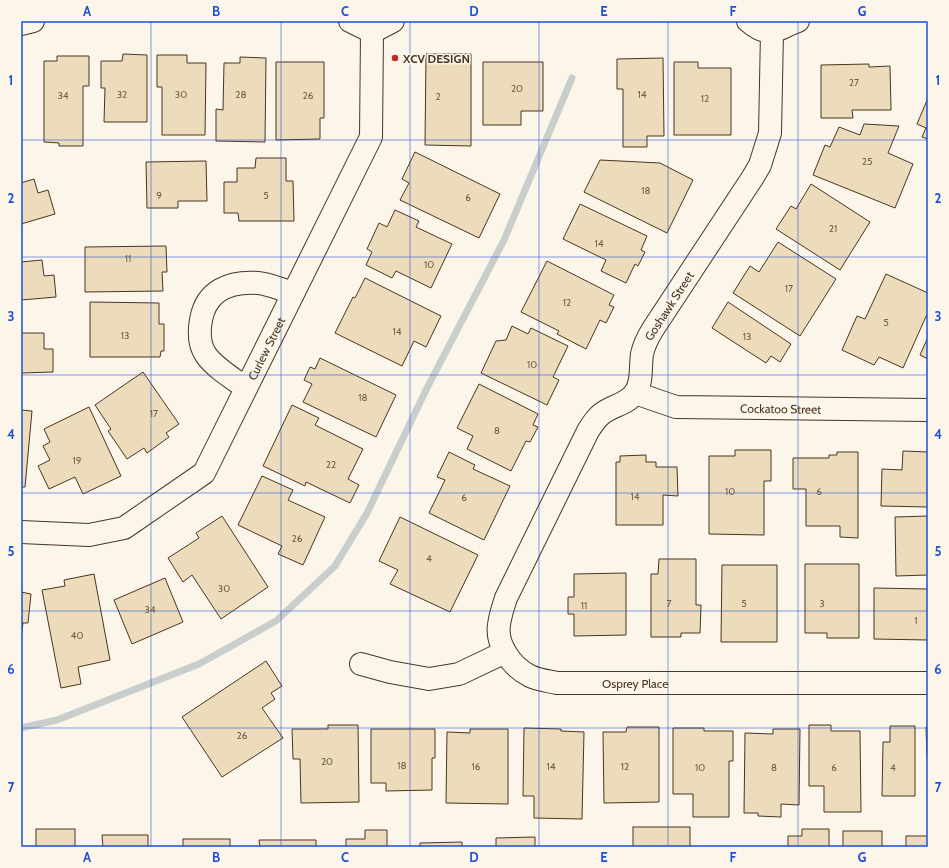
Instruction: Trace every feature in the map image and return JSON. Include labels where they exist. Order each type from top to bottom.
[{"type":"street","points":[[21,24],[33,21]]},
{"type":"street","points":[[350,21],[372,32],[393,21]]},
{"type":"street","points":[[748,21],[762,30],[772,32],[778,31],[798,21]]},
{"type":"street","name":"Curlew Street","points":[[21,532],[88,534],[124,528],[204,473],[371,137],[372,32]]},
{"type":"street","name":"Goshawk Street","points":[[635,393],[642,368],[644,344],[760,165],[770,133],[772,32]]},
{"type":"street","points":[[246,388],[206,356],[200,341],[200,326],[203,309],[210,297],[224,287],[244,283],[260,283],[293,293]]},
{"type":"street","points":[[361,664],[390,672],[429,679],[459,674],[505,652],[500,640],[499,626],[506,598],[588,431],[595,420],[605,411],[626,401],[635,393]]},
{"type":"street","name":"Cockatoo Street","points":[[635,393],[676,407],[928,410]]},
{"type":"street","name":"Osprey Place","points":[[505,652],[515,666],[529,676],[557,683],[928,683]]},
{"type":"building","points":[[123,54],[147,55],[147,122],[104,122],[105,88],[101,88],[101,61],[122,61]]},
{"type":"building","points":[[426,54],[471,54],[471,146],[425,145]]},
{"type":"building","points":[[157,55],[187,55],[187,63],[206,63],[205,135],[162,135],[162,87],[157,87]]},
{"type":"building","points":[[57,56],[89,56],[89,86],[83,86],[83,146],[59,146],[59,143],[44,142],[44,61],[57,61]]},
{"type":"building","points":[[240,57],[266,58],[265,142],[216,141],[216,109],[223,110],[224,63],[240,63]]},
{"type":"building","points":[[663,58],[664,136],[647,136],[647,147],[623,147],[623,89],[617,89],[617,59]]},
{"type":"building","points":[[276,62],[324,62],[324,118],[320,118],[320,139],[276,140]]},
{"type":"building","points":[[483,62],[543,62],[543,111],[521,111],[521,125],[483,125]]},
{"type":"building","points":[[674,62],[698,62],[698,68],[731,68],[731,135],[674,135]]},
{"type":"building","points":[[869,64],[869,67],[890,66],[891,110],[852,110],[853,118],[821,118],[821,65]]},
{"type":"building","points":[[928,98],[928,139],[922,137],[926,128],[917,124]]},
{"type":"building","points":[[864,124],[899,126],[888,153],[913,164],[895,208],[813,175],[825,145],[830,147],[839,127],[860,135]]},
{"type":"building","points":[[415,152],[500,194],[479,238],[400,200],[409,183],[402,179]]},
{"type":"building","points":[[256,158],[286,158],[286,181],[293,181],[294,221],[239,221],[238,213],[224,213],[224,182],[237,182],[237,168],[255,168]]},
{"type":"building","points":[[600,160],[660,163],[693,180],[667,233],[584,192]]},
{"type":"building","points":[[206,161],[207,201],[178,201],[178,208],[147,208],[146,162]]},
{"type":"building","points":[[34,179],[38,193],[48,190],[55,214],[21,224],[21,183]]},
{"type":"building","points":[[811,184],[870,222],[840,270],[776,229],[791,206],[796,209]]},
{"type":"building","points":[[580,204],[647,236],[641,250],[645,252],[638,266],[635,264],[626,283],[601,271],[606,260],[563,239]]},
{"type":"building","points":[[395,210],[419,221],[416,227],[452,244],[431,288],[396,271],[392,278],[366,265],[372,252],[367,249],[379,223],[387,227]]},
{"type":"building","points":[[778,242],[836,279],[800,336],[733,293],[750,266],[759,272]]},
{"type":"building","points":[[166,246],[167,272],[162,272],[163,291],[85,292],[85,247]]},
{"type":"building","points":[[42,260],[44,276],[54,275],[56,297],[21,300],[21,262]]},
{"type":"building","points":[[547,261],[614,295],[609,305],[614,307],[606,323],[600,320],[586,349],[557,334],[559,331],[521,312]]},
{"type":"building","points":[[886,274],[928,293],[928,312],[903,368],[879,357],[874,365],[842,350],[857,316],[865,319]]},
{"type":"building","points":[[365,278],[441,316],[426,347],[414,341],[402,366],[335,333],[353,297],[355,298]]},
{"type":"building","points":[[90,302],[159,303],[159,324],[164,324],[164,351],[161,351],[160,357],[90,357]]},
{"type":"building","points":[[728,302],[791,344],[780,362],[771,356],[766,363],[712,328]]},
{"type":"building","points":[[512,326],[528,334],[531,328],[568,346],[553,377],[559,380],[547,405],[481,373],[496,341],[506,340]]},
{"type":"building","points":[[21,333],[44,333],[44,349],[53,349],[53,372],[21,373]]},
{"type":"building","points":[[928,337],[928,359],[920,355]]},
{"type":"building","points":[[320,358],[396,395],[376,437],[303,402],[312,384],[304,380],[310,367],[315,369]]},
{"type":"building","points":[[143,372],[179,424],[166,433],[169,437],[147,453],[144,448],[127,459],[108,431],[111,429],[95,405]]},
{"type":"building","points":[[479,384],[538,414],[533,425],[538,427],[530,442],[526,441],[511,471],[467,449],[473,436],[457,428]]},
{"type":"building","points":[[292,405],[319,418],[315,425],[363,449],[348,479],[359,485],[350,503],[306,482],[305,486],[263,466]]},
{"type":"building","points":[[89,407],[121,476],[83,494],[75,477],[49,489],[38,466],[50,460],[43,446],[50,442],[44,429]]},
{"type":"building","points":[[21,410],[32,411],[25,487],[21,487]]},
{"type":"building","points":[[735,450],[771,450],[771,481],[764,481],[764,535],[709,534],[709,456],[735,456]]},
{"type":"building","points":[[903,451],[928,452],[928,507],[881,506],[882,469],[902,470]]},
{"type":"building","points":[[449,452],[475,465],[473,469],[510,486],[484,540],[429,513],[445,480],[437,477]]},
{"type":"building","points":[[837,452],[858,452],[858,538],[840,537],[840,526],[806,526],[806,489],[793,489],[793,458],[829,458],[829,455],[837,455]]},
{"type":"building","points":[[646,455],[646,462],[656,462],[656,467],[677,467],[678,496],[663,495],[663,525],[616,525],[616,462],[620,462],[620,456]]},
{"type":"building","points":[[262,476],[293,490],[288,500],[325,517],[303,565],[278,554],[282,546],[238,525]]},
{"type":"building","points":[[222,516],[268,587],[221,619],[192,575],[183,582],[168,558],[199,538],[196,533]]},
{"type":"building","points":[[928,516],[928,575],[896,576],[895,517]]},
{"type":"building","points":[[400,517],[478,555],[450,612],[390,584],[398,570],[379,561]]},
{"type":"building","points":[[659,559],[696,559],[696,605],[701,605],[700,633],[681,633],[681,637],[651,637],[651,574],[658,574]]},
{"type":"building","points":[[805,564],[859,564],[859,638],[827,638],[827,633],[805,633]]},
{"type":"building","points":[[722,565],[777,565],[777,642],[721,642]]},
{"type":"building","points":[[626,573],[626,635],[574,636],[574,614],[568,614],[568,597],[574,597],[574,574]]},
{"type":"building","points":[[94,574],[110,660],[78,667],[81,684],[61,688],[42,590],[65,586],[64,580]]},
{"type":"building","points":[[165,578],[183,622],[132,644],[114,600]]},
{"type":"building","points":[[874,588],[928,589],[928,640],[874,639]]},
{"type":"building","points":[[21,592],[31,594],[28,623],[23,623],[21,637]]},
{"type":"building","points":[[266,661],[282,686],[271,693],[275,699],[262,708],[283,738],[222,777],[182,717]]},
{"type":"building","points":[[328,725],[358,725],[359,802],[301,803],[300,759],[293,759],[292,729],[328,729]]},
{"type":"building","points":[[809,725],[831,725],[831,731],[860,731],[861,812],[824,812],[824,786],[809,786]]},
{"type":"building","points":[[890,726],[915,726],[915,796],[882,796],[883,742],[890,742]]},
{"type":"building","points":[[928,726],[928,757],[927,757],[926,727]]},
{"type":"building","points":[[627,727],[659,727],[659,802],[604,803],[603,732],[626,732]]},
{"type":"building","points":[[524,728],[561,729],[561,731],[584,732],[582,819],[534,818],[534,796],[523,796]]},
{"type":"building","points":[[673,728],[704,728],[704,731],[733,731],[733,761],[729,761],[729,817],[693,817],[693,794],[673,794]]},
{"type":"building","points":[[371,729],[435,729],[435,758],[432,758],[432,790],[386,791],[386,783],[371,783]]},
{"type":"building","points":[[470,729],[508,729],[508,804],[446,803],[447,732],[470,733]]},
{"type":"building","points":[[773,729],[800,729],[799,805],[781,804],[781,817],[758,816],[758,813],[744,813],[745,733],[773,734]]},
{"type":"building","points":[[633,827],[690,827],[690,847],[633,847]]},
{"type":"building","points":[[36,829],[75,829],[75,847],[36,847]]},
{"type":"building","points":[[802,829],[829,829],[829,847],[788,847],[788,836],[802,836]]},
{"type":"building","points":[[365,830],[387,830],[387,847],[346,847],[346,839],[365,839]]},
{"type":"building","points":[[843,831],[882,831],[882,847],[843,847]]},
{"type":"building","points":[[102,835],[148,835],[148,847],[103,847]]},
{"type":"building","points":[[906,836],[928,836],[928,847],[906,847]]},
{"type":"building","points":[[535,837],[535,847],[496,847],[496,838]]},
{"type":"building","points":[[183,839],[230,839],[230,847],[183,847]]},
{"type":"building","points":[[259,840],[316,840],[316,847],[260,847]]},
{"type":"building","points":[[462,842],[462,847],[420,847],[420,843]]},
{"type":"waterway","points":[[21,728],[57,720],[199,664],[276,621],[335,566],[367,513],[427,388],[504,240],[572,78]]},
{"type":"place","name":"XCV DESIGN","points":[[395,58]]}]
